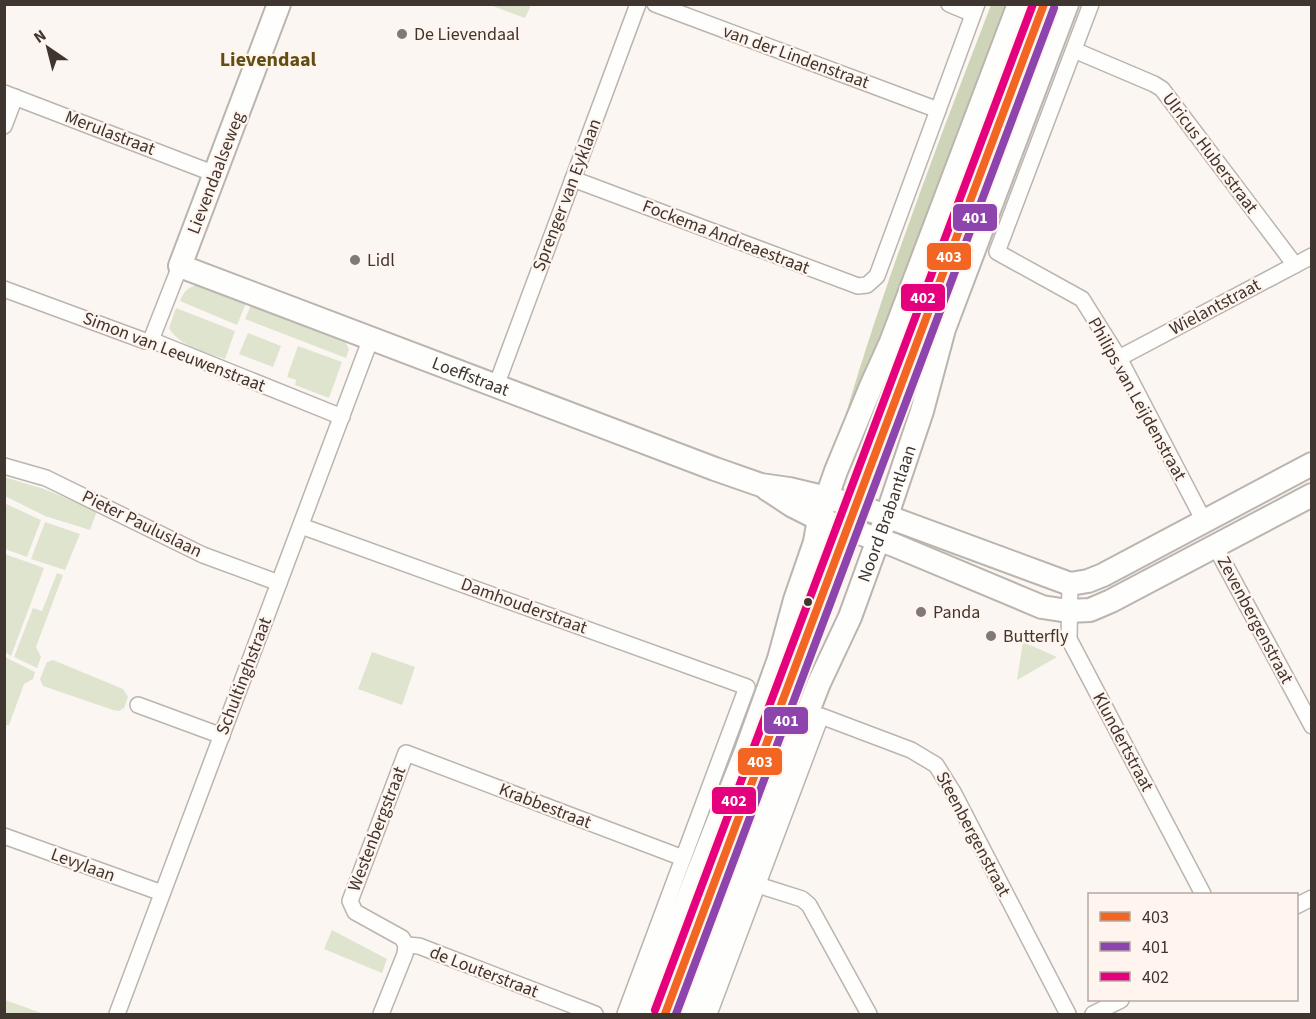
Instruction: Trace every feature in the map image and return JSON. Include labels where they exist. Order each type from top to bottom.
[{"type":"main road","points":[[642,1014],[746,751],[779,659],[795,600],[815,542],[819,519],[867,394],[891,342],[1019,4]]},
{"type":"main road","name":"Noord Brabantlaan","points":[[690,1014],[819,683],[850,617],[922,411],[945,329],[1067,4]]},
{"type":"main road","name":"Lievendaalseweg","points":[[180,266],[277,5]]},
{"type":"main road","name":"Loeffstraat","points":[[180,266],[761,485],[789,489],[856,505],[1071,584]]},
{"type":"main road","points":[[1071,584],[1103,575],[1311,464]]},
{"type":"main road","name":"Loeffstraat","points":[[761,485],[793,506],[819,519],[878,539],[1042,607],[1068,611],[1090,610],[1111,601],[1311,495]]},
{"type":"street","name":"Sprenger van Eyklaan","points":[[496,386],[638,4]]},
{"type":"street","name":"van der Lindenstraat","points":[[655,4],[938,110]]},
{"type":"street","points":[[938,110],[975,9],[949,4]]},
{"type":"street","points":[[1074,50],[1091,4]]},
{"type":"street","name":"Philips van Leijdenstraat","points":[[1074,50],[997,252],[1082,299],[1119,358],[1204,521]]},
{"type":"street","name":"Ulricus Huberstraat","points":[[1074,50],[1162,89],[1295,265]]},
{"type":"street","points":[[4,126],[10,95]]},
{"type":"street","name":"Merulastraat","points":[[10,95],[215,174]]},
{"type":"street","name":"Fockema Andreaestraat","points":[[573,179],[858,286],[867,285],[877,276],[938,110]]},
{"type":"street","name":"Wielantstraat","points":[[1119,358],[1311,256]]},
{"type":"street","name":"Lievendaalseweg","points":[[151,340],[180,266]]},
{"type":"street","name":"Simon van Leeuwenstraat","points":[[4,289],[145,341],[151,340],[342,417]]},
{"type":"street","name":"Schultinghstraat","points":[[117,1014],[371,338]]},
{"type":"street","name":"Pieter Pauluslaan","points":[[4,465],[46,478],[203,555],[279,583]]},
{"type":"street","name":"Damhouderstraat","points":[[301,526],[747,687],[683,858]]},
{"type":"street","name":"Zevenbergenstraat","points":[[1215,546],[1311,726]]},
{"type":"street","name":"Klundertstraat","points":[[1071,584],[1068,611],[1069,639],[1202,893]]},
{"type":"street","points":[[138,705],[222,736]]},
{"type":"street","name":"Steenbergenstraat","points":[[758,885],[821,716],[911,750],[936,765],[1068,1014]]},
{"type":"street","name":"Krabbestraat","points":[[406,753],[683,858]]},
{"type":"street","name":"Westenbergstraat","points":[[406,753],[350,901],[355,912],[402,938],[406,945]]},
{"type":"street","name":"Levylaan","points":[[4,836],[162,893]]},
{"type":"street","points":[[625,1014],[683,858]]},
{"type":"street","points":[[709,1014],[758,885],[802,899],[809,905],[868,1014]]},
{"type":"street","points":[[381,1014],[405,954],[406,945]]},
{"type":"street","name":"de Louterstraat","points":[[406,945],[419,946],[595,1014]]},
{"type":"street","points":[[1093,1014],[1117,1001]]},
{"type":"green space","points":[[490,5],[531,5],[525,18]]},
{"type":"green space","points":[[991,5],[1013,5],[834,455],[888,284]]},
{"type":"green space","points":[[198,285],[246,303],[237,325],[180,301],[186,290]]},
{"type":"green space","points":[[251,305],[338,336],[345,341],[349,349],[346,358],[245,319]]},
{"type":"green space","points":[[176,308],[235,331],[225,359],[194,348],[174,334],[169,328]]},
{"type":"green space","points":[[248,333],[281,346],[273,367],[239,354]]},
{"type":"green space","points":[[298,346],[342,362],[329,398],[295,385],[296,380],[287,377]]},
{"type":"green space","points":[[4,477],[44,489],[97,511],[90,530],[45,516],[5,496]]},
{"type":"green space","points":[[4,503],[41,520],[27,557],[5,549]]},
{"type":"green space","points":[[45,522],[80,534],[65,570],[31,559]]},
{"type":"green space","points":[[5,554],[44,568],[11,656],[5,652]]},
{"type":"green space","points":[[57,573],[63,575],[36,647],[41,657],[37,668],[14,657],[33,608],[42,611]]},
{"type":"green space","points":[[1023,642],[1057,657],[1017,680]]},
{"type":"green space","points":[[372,652],[415,667],[402,705],[358,689]]},
{"type":"green space","points":[[5,657],[35,672],[33,679],[24,684],[9,725],[5,725]]},
{"type":"green space","points":[[53,660],[123,689],[128,697],[124,708],[119,711],[113,710],[43,686],[40,679],[47,662]]},
{"type":"green space","points":[[332,930],[387,959],[382,973],[324,949]]},
{"type":"green space","points":[[5,1000],[44,1014],[5,1014]]},
{"type":"transit line","name":"402","points":[[655,1010],[1033,4]]},
{"type":"transit line","name":"403","points":[[665,1014],[1044,4]]},
{"type":"transit line","name":"401","points":[[676,1014],[1054,8]]},
{"type":"place","name":"De Lievendaal","points":[[402,34]]},
{"type":"place","name":"Lidl","points":[[355,260]]},
{"type":"place","name":"Panda","points":[[921,612]]},
{"type":"place","name":"Butterfly","points":[[991,636]]},
{"type":"district","name":"Lievendaal","points":[[268,60]]}]
